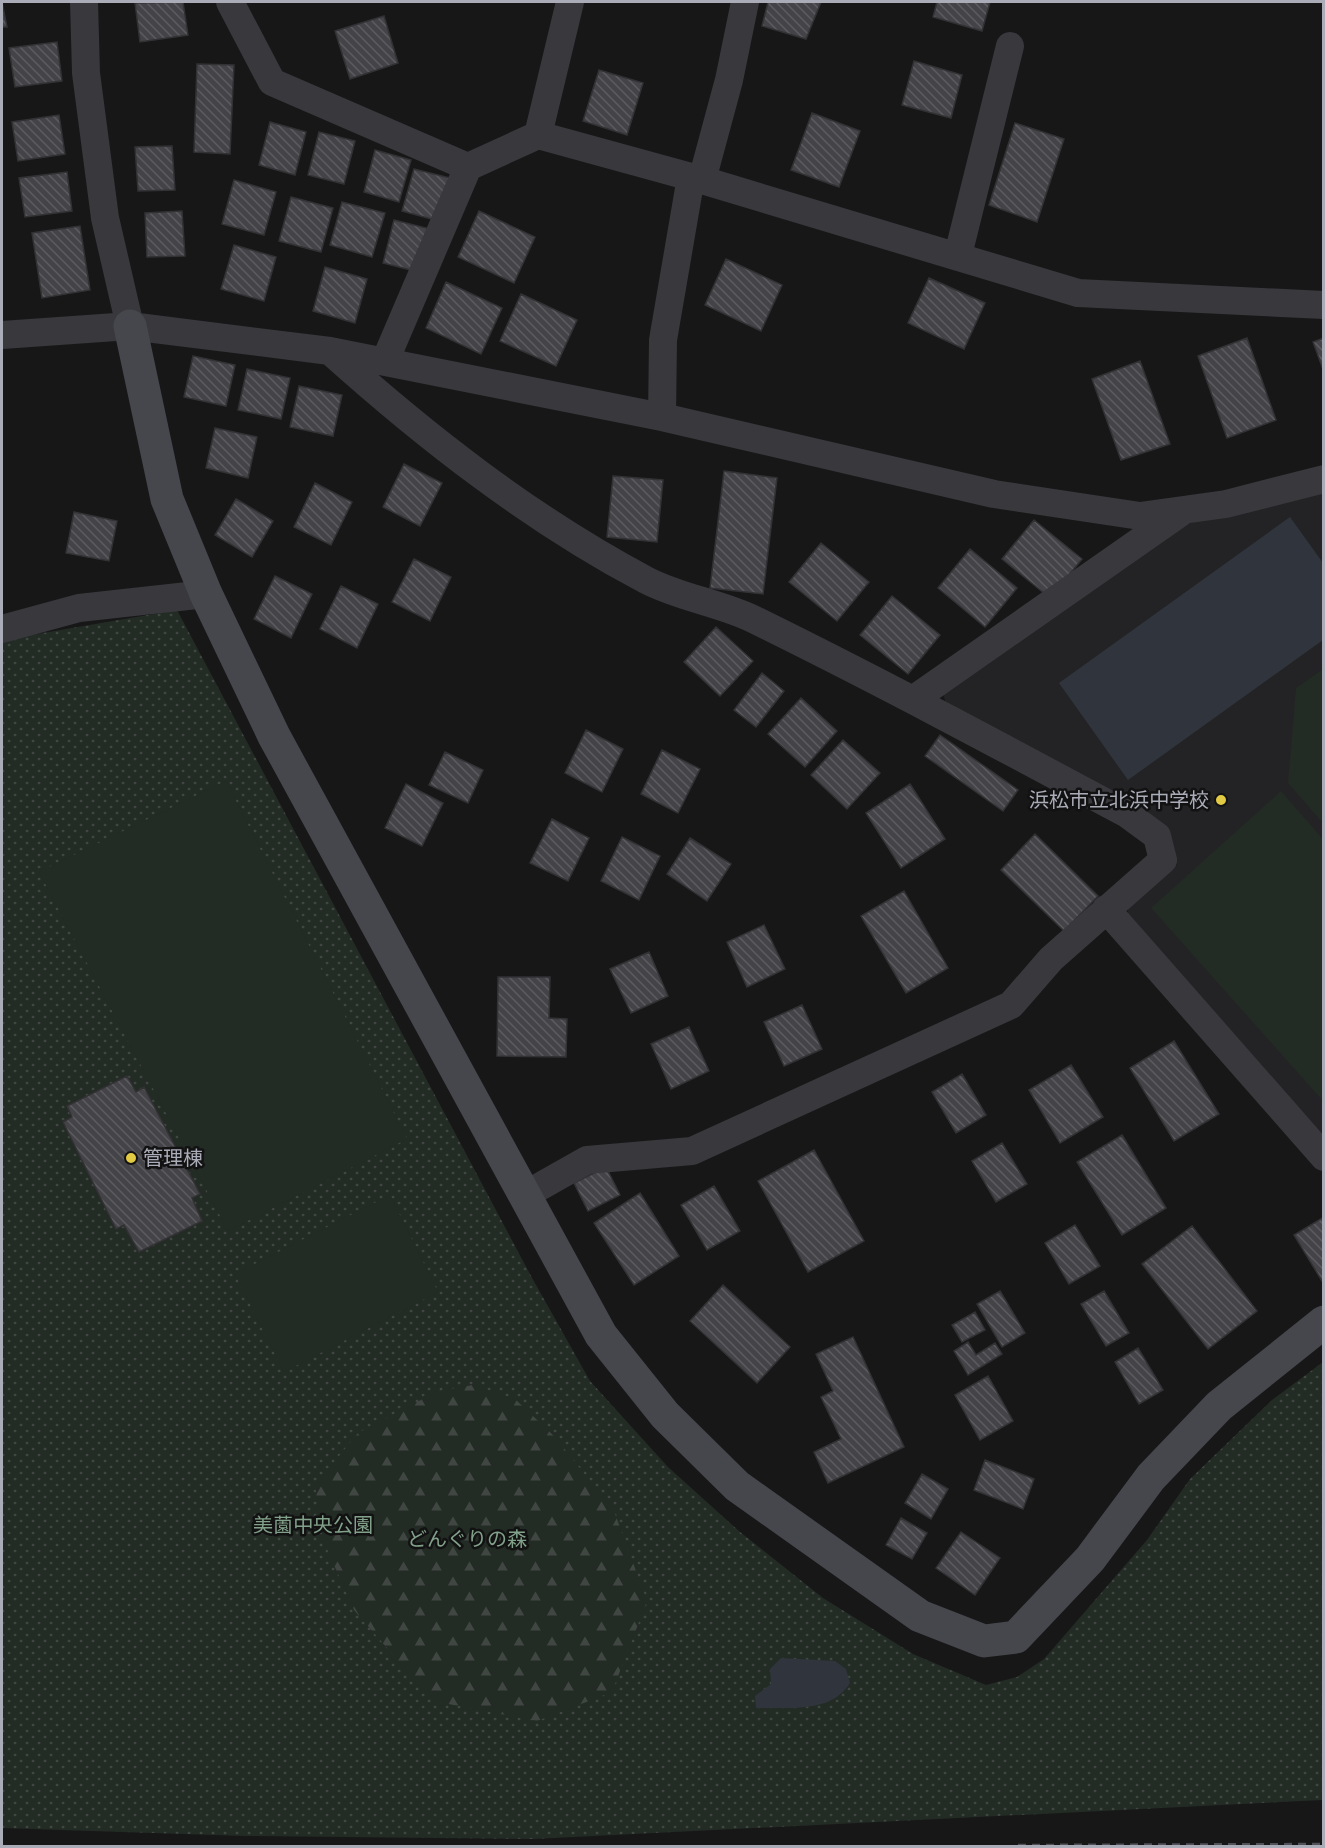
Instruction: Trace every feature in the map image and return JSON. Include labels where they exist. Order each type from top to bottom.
[{"type":"street","points":[[84,2],[86,73],[105,218],[166,499],[206,594],[274,736],[601,1335],[665,1416],[737,1486],[920,1616],[984,1641],[1016,1637],[1090,1559],[1151,1477],[1219,1406],[1323,1322]]},
{"type":"street","points":[[230,2],[272,82],[468,167]]},
{"type":"street","points":[[538,135],[570,2]]},
{"type":"street","points":[[662,417],[663,340],[696,178],[729,80],[745,2]]},
{"type":"street","points":[[958,255],[1010,46]]},
{"type":"street","points":[[385,361],[468,167],[538,135],[696,178],[1078,293],[1323,305]]},
{"type":"street","points":[[2,335],[129,326],[330,351],[662,417],[994,494],[1140,516],[1226,504],[1323,479]]},
{"type":"street","points":[[330,351],[433,441],[543,519],[648,581],[752,618],[914,699],[1127,814],[1157,836],[1163,860],[1051,959],[1011,1005],[692,1151],[587,1160],[525,1195]]},
{"type":"street","points":[[914,699],[1185,509]]},
{"type":"street","points":[[2,629],[79,608],[206,594]]},
{"type":"street","points":[[1106,909],[1323,1157]]},
{"type":"shaded area","name":"浜松市立北浜中学校","points":[[1323,492],[1323,1138],[1127,915],[1130,900],[1177,865],[1165,828],[948,710],[943,694],[1176,526]]},
{"type":"shaded area","points":[[1290,517],[1323,563],[1323,640],[1128,780],[1059,683]]},
{"type":"shaded area","points":[[781,1658],[835,1661],[846,1669],[850,1683],[832,1700],[820,1704],[795,1708],[756,1708],[755,1696],[771,1684],[770,1669]]},
{"type":"green space","name":"美薗中央公園","points":[[177,610],[531,1276],[590,1381],[668,1467],[740,1532],[823,1598],[913,1654],[986,1685],[1017,1677],[1044,1659],[1147,1540],[1190,1479],[1272,1400],[1323,1362],[1323,1800],[533,1839],[244,1836],[2,1828],[2,640]]},
{"type":"green space","points":[[1323,669],[1323,823],[1288,783],[1296,688]]},
{"type":"green space","points":[[226,781],[407,1139],[228,1231],[39,872]]},
{"type":"green space","points":[[1281,791],[1323,839],[1323,1101],[1151,908]]},
{"type":"green space","points":[[390,1195],[438,1292],[284,1372],[235,1274]]},
{"type":"green space","name":"どんぐりの森","points":[[473,1385],[515,1399],[555,1437],[614,1511],[647,1601],[612,1692],[537,1721],[433,1701],[354,1610],[323,1540],[315,1485],[358,1433],[438,1391]]},
{"type":"building","points":[[2,2],[7,27],[2,27]]},
{"type":"building","points":[[183,2],[188,35],[140,42],[135,3]]},
{"type":"building","points":[[768,2],[821,2],[806,39],[762,26]]},
{"type":"building","points":[[937,2],[990,2],[982,31],[933,17]]},
{"type":"building","points":[[384,16],[398,63],[350,79],[335,31]]},
{"type":"building","points":[[57,42],[62,81],[15,87],[9,48]]},
{"type":"building","points":[[914,61],[962,75],[951,118],[902,105]]},
{"type":"building","points":[[197,64],[234,65],[230,154],[194,152]]},
{"type":"building","points":[[599,70],[643,83],[627,135],[583,121]]},
{"type":"building","points":[[812,113],[860,131],[839,187],[791,170]]},
{"type":"building","points":[[59,115],[65,154],[18,161],[12,122]]},
{"type":"building","points":[[270,122],[306,132],[295,175],[259,165]]},
{"type":"building","points":[[1015,123],[1064,139],[1037,222],[989,205]]},
{"type":"building","points":[[319,132],[355,141],[344,184],[308,175]]},
{"type":"building","points":[[172,146],[175,190],[138,191],[135,147]]},
{"type":"building","points":[[375,150],[411,160],[399,202],[364,192]]},
{"type":"building","points":[[414,169],[450,178],[439,221],[402,211]]},
{"type":"building","points":[[67,172],[72,211],[25,217],[19,178]]},
{"type":"building","points":[[234,180],[276,192],[264,235],[222,224]]},
{"type":"building","points":[[291,197],[333,208],[321,252],[279,241]]},
{"type":"building","points":[[342,202],[385,213],[372,257],[330,245]]},
{"type":"building","points":[[182,211],[185,256],[147,257],[145,213]]},
{"type":"building","points":[[479,211],[535,237],[514,283],[458,257]]},
{"type":"building","points":[[394,220],[430,229],[419,272],[383,263]]},
{"type":"building","points":[[80,226],[90,290],[42,298],[32,233]]},
{"type":"building","points":[[234,245],[276,257],[264,301],[221,289]]},
{"type":"building","points":[[726,259],[782,285],[761,331],[705,305]]},
{"type":"building","points":[[325,267],[367,279],[355,323],[313,311]]},
{"type":"building","points":[[929,278],[985,303],[964,349],[908,323]]},
{"type":"building","points":[[446,282],[502,308],[481,354],[426,328]]},
{"type":"building","points":[[521,294],[577,320],[556,366],[500,341]]},
{"type":"building","points":[[1247,338],[1276,420],[1227,438],[1198,356]]},
{"type":"building","points":[[1324,338],[1324,372],[1313,342]]},
{"type":"building","points":[[193,356],[235,365],[226,406],[184,397]]},
{"type":"building","points":[[1140,361],[1170,444],[1121,460],[1092,379]]},
{"type":"building","points":[[247,369],[290,378],[281,419],[238,410]]},
{"type":"building","points":[[299,386],[342,395],[333,436],[290,427]]},
{"type":"building","points":[[215,428],[257,437],[248,478],[206,468]]},
{"type":"building","points":[[404,464],[442,483],[420,526],[383,507]]},
{"type":"building","points":[[724,471],[777,478],[763,594],[710,588]]},
{"type":"building","points":[[613,476],[663,480],[657,542],[607,537]]},
{"type":"building","points":[[315,483],[352,502],[331,545],[294,527]]},
{"type":"building","points":[[236,499],[273,521],[252,557],[215,535]]},
{"type":"building","points":[[74,512],[117,521],[109,561],[66,553]]},
{"type":"building","points":[[1034,520],[1082,559],[1050,598],[1002,559]]},
{"type":"building","points":[[821,543],[869,582],[837,621],[789,582]]},
{"type":"building","points":[[970,549],[1017,588],[985,627],[938,588]]},
{"type":"building","points":[[414,559],[451,577],[430,621],[392,602]]},
{"type":"building","points":[[275,576],[312,594],[291,638],[254,619]]},
{"type":"building","points":[[341,586],[378,604],[357,648],[320,629]]},
{"type":"building","points":[[892,596],[940,635],[908,674],[860,635]]},
{"type":"building","points":[[716,627],[753,661],[720,696],[684,662]]},
{"type":"building","points":[[762,673],[784,691],[756,727],[734,710]]},
{"type":"building","points":[[801,698],[837,731],[805,767],[768,734]]},
{"type":"building","points":[[586,730],[623,749],[602,792],[565,773]]},
{"type":"building","points":[[940,735],[1018,790],[1003,811],[925,756]]},
{"type":"building","points":[[843,740],[880,773],[847,809],[811,775]]},
{"type":"building","points":[[662,750],[700,769],[678,813],[641,794]]},
{"type":"building","points":[[445,752],[483,770],[468,803],[429,785]]},
{"type":"building","points":[[406,784],[443,803],[422,846],[385,828]]},
{"type":"building","points":[[910,784],[945,839],[901,868],[866,813]]},
{"type":"building","points":[[552,819],[589,838],[568,881],[530,863]]},
{"type":"building","points":[[1035,834],[1098,896],[1064,931],[1001,870]]},
{"type":"building","points":[[622,837],[660,856],[639,900],[601,881]]},
{"type":"building","points":[[690,838],[731,864],[707,901],[667,874]]},
{"type":"building","points":[[904,891],[948,968],[906,993],[861,916]]},
{"type":"building","points":[[764,925],[785,969],[747,987],[727,942]]},
{"type":"building","points":[[649,952],[668,996],[631,1013],[610,969]]},
{"type":"building","points":[[498,977],[550,977],[549,1018],[567,1019],[566,1057],[497,1056]]},
{"type":"building","points":[[802,1005],[822,1049],[784,1066],[764,1022]]},
{"type":"building","points":[[689,1027],[709,1071],[671,1089],[651,1044]]},
{"type":"building","points":[[1174,1041],[1219,1114],[1174,1141],[1130,1068]]},
{"type":"building","points":[[1071,1065],[1103,1117],[1060,1143],[1029,1090]]},
{"type":"building","points":[[962,1074],[986,1115],[956,1133],[932,1092]]},
{"type":"building","name":"管理棟","points":[[127,1076],[136,1092],[144,1087],[200,1194],[192,1198],[202,1221],[139,1252],[124,1225],[116,1229],[63,1122],[72,1117],[67,1106]]},
{"type":"building","points":[[1122,1135],[1166,1208],[1122,1235],[1077,1162]]},
{"type":"building","points":[[1002,1143],[1027,1184],[996,1202],[972,1161]]},
{"type":"building","points":[[814,1150],[864,1241],[808,1272],[758,1181]]},
{"type":"building","points":[[606,1167],[620,1195],[588,1211],[574,1183]]},
{"type":"building","points":[[714,1186],[740,1231],[707,1250],[681,1205]]},
{"type":"building","points":[[640,1193],[679,1256],[634,1285],[594,1223]]},
{"type":"building","points":[[1324,1217],[1324,1280],[1322,1281],[1294,1235]]},
{"type":"building","points":[[1075,1225],[1100,1266],[1069,1284],[1045,1243]]},
{"type":"building","points":[[1192,1226],[1257,1311],[1208,1349],[1142,1264]]},
{"type":"building","points":[[723,1285],[790,1347],[757,1383],[690,1321]]},
{"type":"building","points":[[1000,1291],[1025,1333],[1002,1347],[977,1304]]},
{"type":"building","points":[[1104,1291],[1129,1333],[1106,1346],[1081,1304]]},
{"type":"building","points":[[975,1312],[985,1330],[962,1342],[952,1325]]},
{"type":"building","points":[[853,1337],[904,1447],[828,1483],[814,1452],[841,1439],[821,1397],[833,1391],[816,1354]]},
{"type":"building","points":[[968,1342],[976,1355],[995,1343],[1002,1354],[968,1375],[954,1351]]},
{"type":"building","points":[[1138,1348],[1163,1390],[1139,1404],[1115,1362]]},
{"type":"building","points":[[988,1376],[1013,1421],[980,1440],[955,1395]]},
{"type":"building","points":[[985,1460],[1034,1479],[1023,1509],[974,1490]]},
{"type":"building","points":[[922,1474],[948,1489],[931,1519],[905,1503]]},
{"type":"building","points":[[901,1518],[927,1533],[912,1559],[886,1545]]},
{"type":"building","points":[[961,1532],[1000,1558],[975,1595],[936,1568]]},
{"type":"railway","points":[[1018,1846],[1324,1845]]},
{"type":"place","name":"浜松市立北浜中学校","points":[[1221,800]]},
{"type":"place","name":"管理棟","points":[[131,1158]]}]
